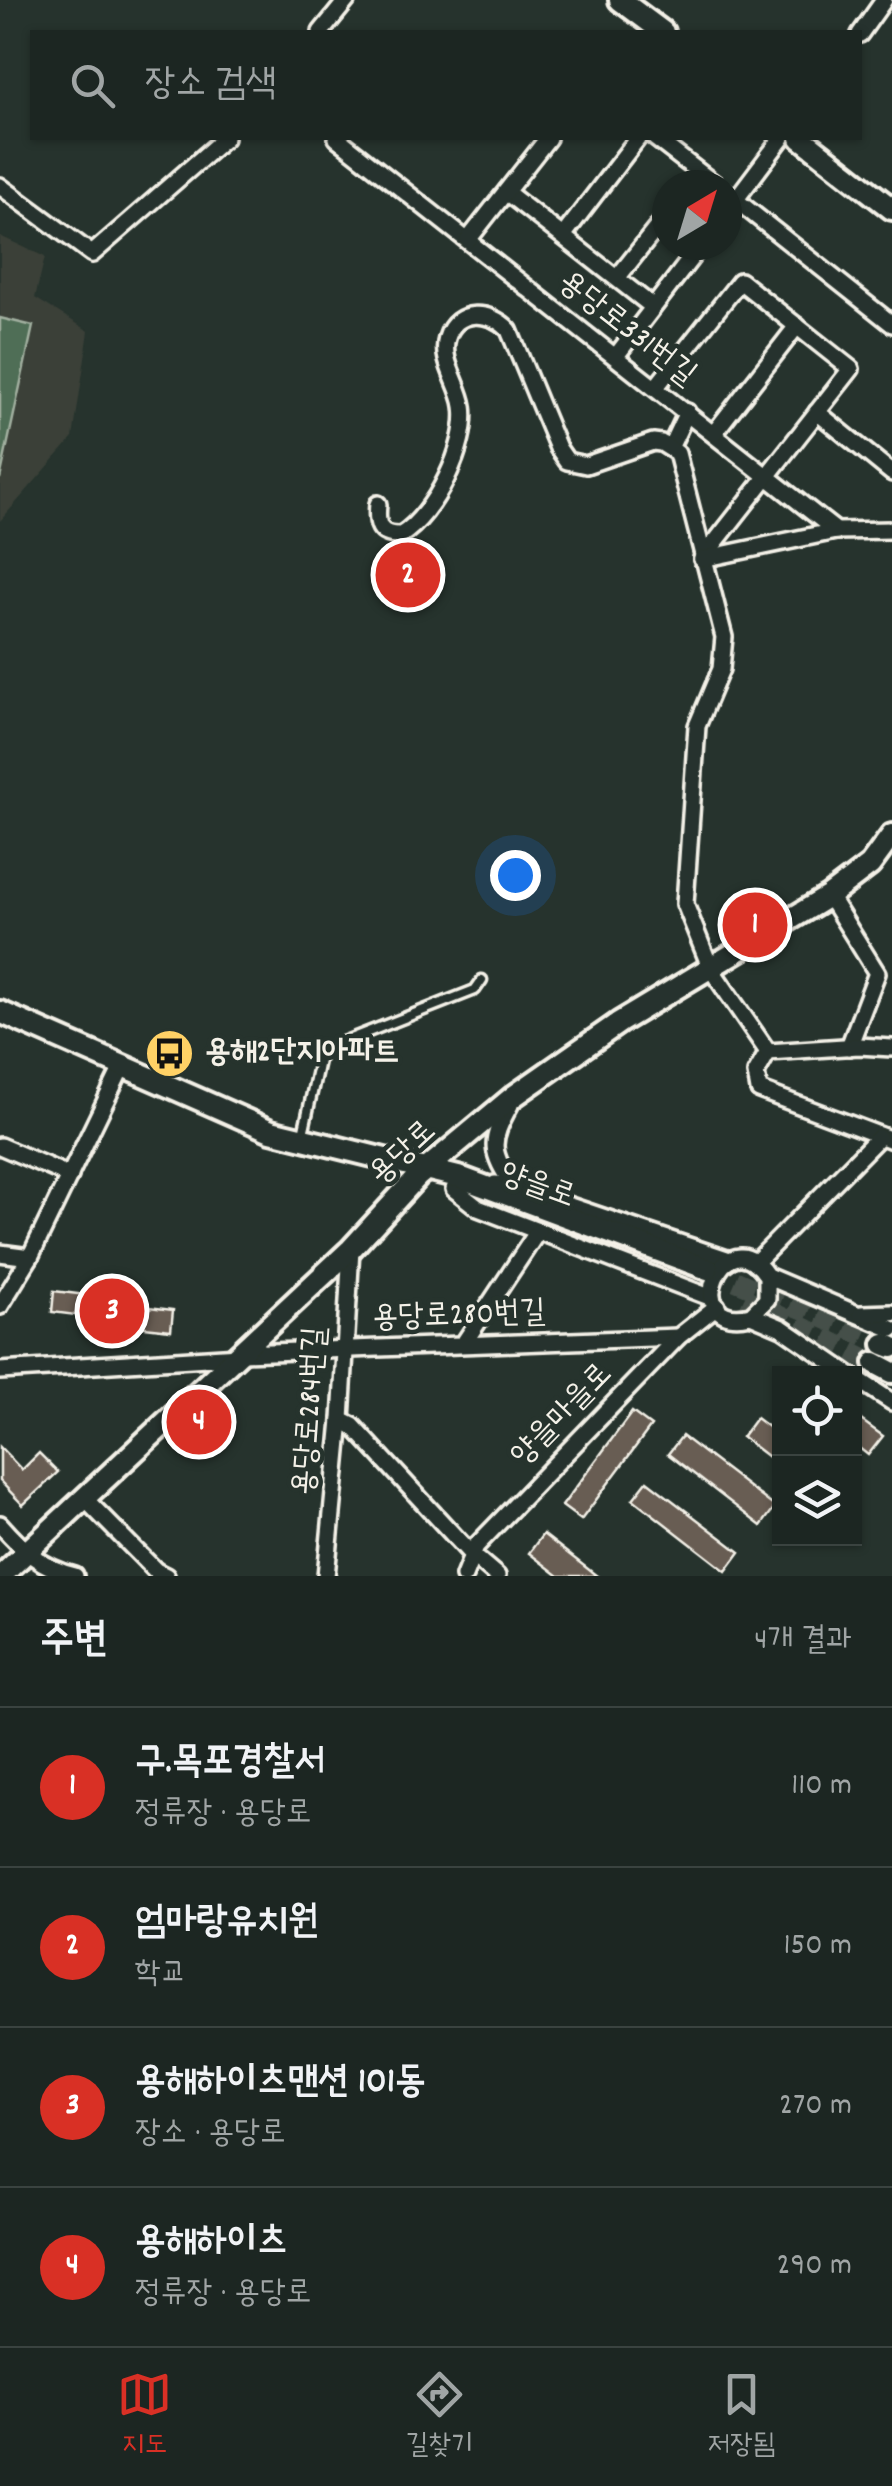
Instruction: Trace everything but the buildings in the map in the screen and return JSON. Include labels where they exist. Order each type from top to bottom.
[{"type":"street","points":[[323,30],[347,0]]},
{"type":"street","points":[[620,0],[660,30]]},
{"type":"street","points":[[862,31],[884,0]]},
{"type":"street","points":[[0,186],[92,254],[223,140]]},
{"type":"street","name":"용당로331번길","points":[[341,140],[836,532]]},
{"type":"street","points":[[468,240],[546,140]]},
{"type":"street","points":[[563,236],[636,140]]},
{"type":"street","points":[[657,140],[686,170]]},
{"type":"street","points":[[742,186],[780,140]]},
{"type":"street","points":[[804,140],[892,210]]},
{"type":"street","points":[[506,192],[653,307]]},
{"type":"street","points":[[742,210],[892,324]]},
{"type":"street","points":[[617,278],[652,234]]},
{"type":"street","points":[[616,356],[689,260]]},
{"type":"street","points":[[656,388],[740,281],[851,369],[702,559]]},
{"type":"street","points":[[378,504],[376,523],[380,530],[388,535],[401,534],[426,512],[446,478],[464,419],[446,341],[459,321],[472,315],[497,320],[509,330],[567,461],[586,465],[653,442],[677,454],[724,638],[721,669],[697,726],[685,904],[712,969],[768,1052]]},
{"type":"street","points":[[714,433],[797,326]]},
{"type":"street","points":[[670,448],[686,412]]},
{"type":"street","points":[[817,412],[892,473]]},
{"type":"street","points":[[702,559],[836,532],[891,528]]},
{"type":"street","name":"용당로","points":[[2,1576],[241,1355],[351,1249],[423,1172],[514,1096],[620,1022],[829,896],[870,865],[890,842]]},
{"type":"street","points":[[829,896],[877,973],[849,1047]]},
{"type":"street","name":"양을로","points":[[0,1012],[271,1131],[458,1183],[711,1288]]},
{"type":"street","points":[[768,1052],[892,1048]]},
{"type":"street","points":[[755,1263],[885,1138],[759,1090],[756,1073],[768,1052]]},
{"type":"street","points":[[0,1306],[30,1257],[122,1067]]},
{"type":"street","points":[[514,1096],[496,1130],[495,1158],[514,1186]]},
{"type":"street","points":[[0,1146],[70,1176]]},
{"type":"street","points":[[458,1183],[514,1186],[730,1260],[755,1263],[766,1276],[851,1314],[887,1351]]},
{"type":"street","points":[[458,1183],[478,1208],[711,1288],[736,1317],[751,1315],[782,1328],[839,1366]]},
{"type":"street","points":[[464,1343],[538,1231]]},
{"type":"street","name":"용당로284번길","points":[[326,1576],[341,1420],[351,1249]]},
{"type":"street","points":[[0,1253],[30,1257]]},
{"type":"street","points":[[711,1288],[722,1264],[730,1260]]},
{"type":"street","points":[[751,1315],[767,1299],[766,1276]]},
{"type":"street","name":"양을마을로","points":[[464,1576],[470,1553],[678,1337],[711,1288]]},
{"type":"street","points":[[851,1314],[892,1313]]},
{"type":"street","name":"용당로280번길","points":[[0,1371],[464,1343],[678,1337]]},
{"type":"street","points":[[862,1382],[892,1402]]},
{"type":"street","points":[[341,1420],[353,1426],[470,1553],[497,1576]]},
{"type":"street","points":[[86,1500],[156,1571],[166,1576]]},
{"type":"street","points":[[0,1524],[27,1554],[75,1576]]},
{"type":"lane","points":[[302,1139],[320,1056],[336,1045],[475,990],[482,980]]},
{"type":"shaded area","points":[[0,236],[45,257],[35,298],[89,331],[73,438],[0,521]]},
{"type":"green space","points":[[0,318],[33,326],[0,479]]},
{"type":"tunnel","points":[[708,1269],[884,1344]]},
{"type":"tunnel","points":[[744,1298],[875,1363]]},
{"type":"place","name":"엄마랑유치원","points":[[408,575]]},
{"type":"place","name":"구.목포경찰서","points":[[755,925]]},
{"type":"place","name":"용해2단지아파트","points":[[170,1054]]},
{"type":"place","name":"용해하이츠맨션 101동","points":[[112,1311]]},
{"type":"place","name":"용해하이츠","points":[[199,1422]]}]
